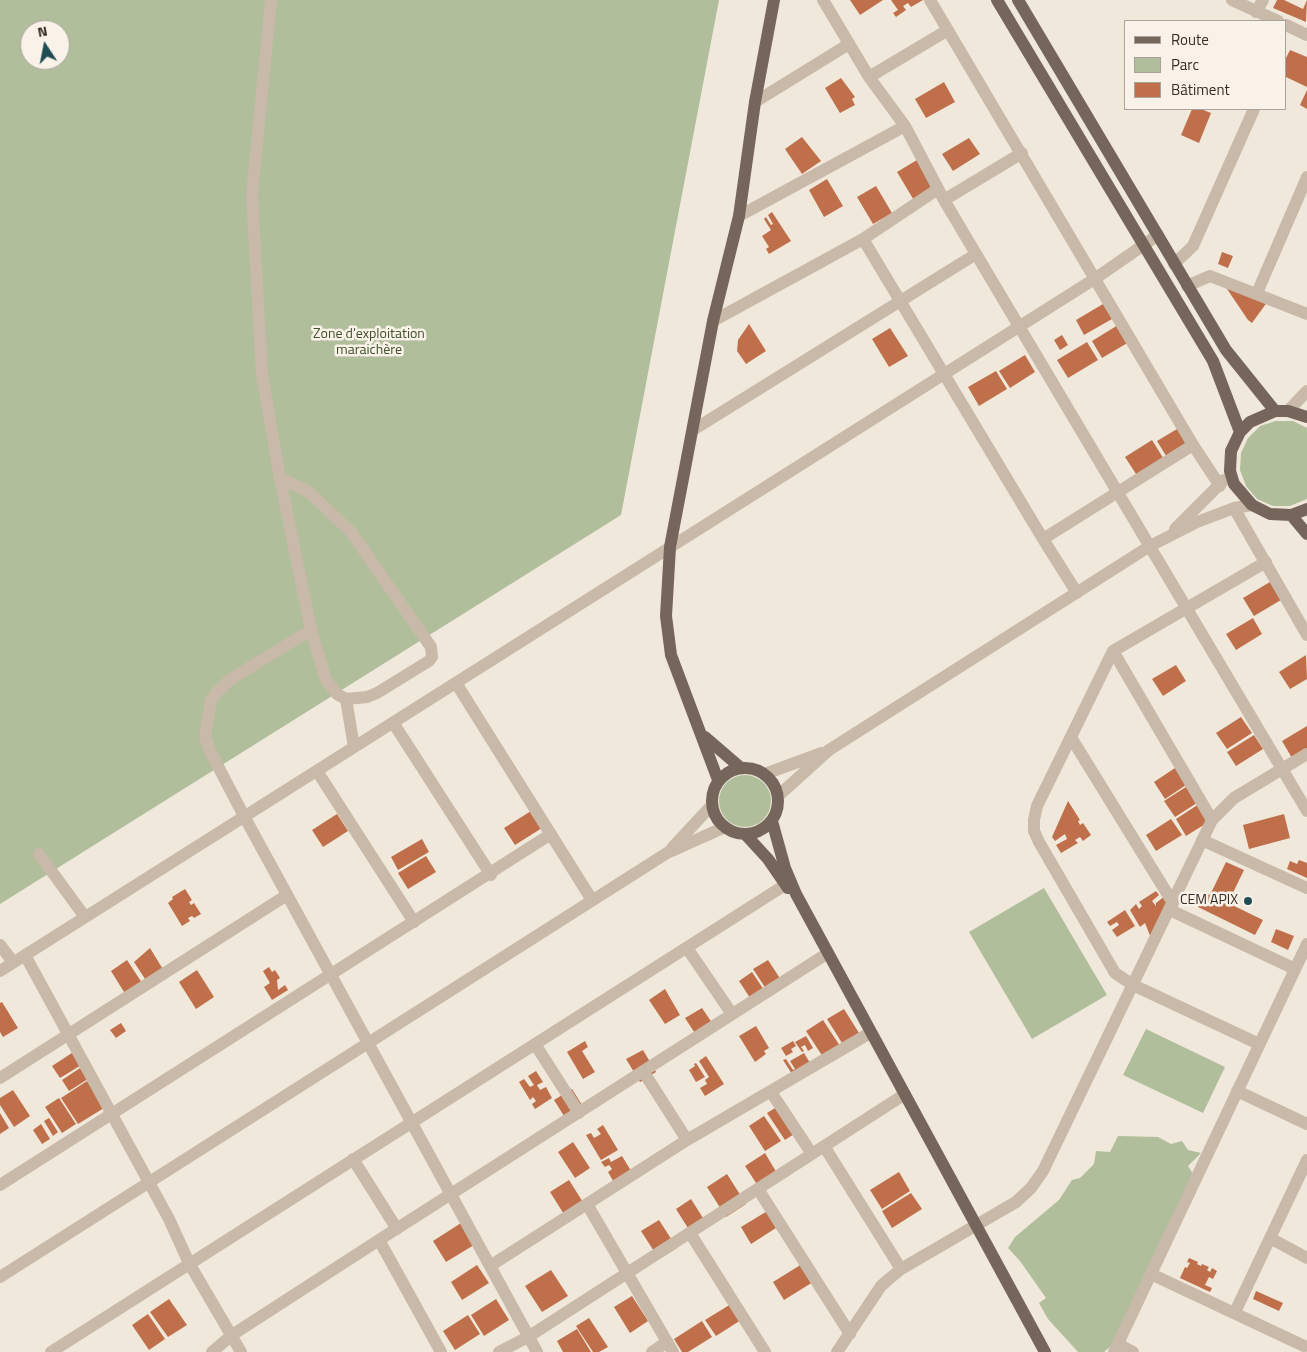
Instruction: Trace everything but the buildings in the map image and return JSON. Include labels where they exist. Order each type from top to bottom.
[{"type":"main road","points":[[718,780],[703,735],[677,673],[667,634],[666,616],[670,547],[713,321],[739,216],[755,102],[774,0]]},
{"type":"main road","points":[[997,0],[1213,361],[1240,432]]},
{"type":"main road","points":[[1018,0],[1226,350],[1281,411]]},
{"type":"main road","points":[[1307,417],[1281,411],[1256,418],[1240,432],[1231,451],[1230,471],[1238,490],[1252,506],[1270,514],[1291,515],[1307,509]]},
{"type":"main road","points":[[1291,515],[1307,534]]},
{"type":"main road","points":[[703,735],[740,768]]},
{"type":"main road","points":[[745,834],[760,830],[772,821],[778,809],[778,796],[774,784],[766,774],[754,768],[740,768],[728,772],[718,780],[713,792],[712,805],[716,817],[725,827],[745,834],[768,859],[785,885],[796,894]]},
{"type":"main road","points":[[772,821],[785,868],[796,894],[1045,1352]]},
{"type":"street","points":[[271,0],[252,194],[262,375],[280,478],[311,630],[326,680],[337,694],[346,699],[357,699],[378,693],[429,661],[432,658],[431,647],[346,527],[309,492],[280,478]]},
{"type":"street","points":[[823,0],[870,77],[905,126],[941,195],[1020,326],[1116,493],[1150,546],[1307,811]]},
{"type":"street","points":[[930,0],[1193,445],[1220,486]]},
{"type":"street","points":[[1232,0],[1276,20]]},
{"type":"street","points":[[1256,12],[1263,0]]},
{"type":"street","points":[[870,77],[948,30]]},
{"type":"street","points":[[1287,30],[1307,35]]},
{"type":"street","points":[[755,102],[850,44]]},
{"type":"street","points":[[1174,264],[1193,246],[1254,110]]},
{"type":"street","points":[[739,216],[905,126]]},
{"type":"street","points":[[713,321],[941,195],[1022,153]]},
{"type":"street","points":[[1257,293],[1307,177]]},
{"type":"street","points":[[0,971],[317,770],[394,724],[1096,278],[1158,235]]},
{"type":"street","points":[[863,239],[1077,593]]},
{"type":"street","points":[[693,430],[976,254]]},
{"type":"street","points":[[1188,286],[1210,276],[1307,314]]},
{"type":"street","points":[[1281,411],[1307,391]]},
{"type":"street","points":[[1043,539],[1193,445]]},
{"type":"street","points":[[1170,534],[1220,486],[1230,471]]},
{"type":"street","points":[[778,796],[829,750],[1150,546],[1170,534],[1234,508],[1252,506]]},
{"type":"street","points":[[1234,508],[1307,635]]},
{"type":"street","points":[[1260,1044],[1133,984],[1115,973],[1034,831],[1037,806],[1072,739],[1113,651],[1266,562]]},
{"type":"street","points":[[311,630],[231,679],[211,700],[204,736],[244,816],[537,1352]]},
{"type":"street","points":[[1113,651],[1212,820]]},
{"type":"street","points":[[456,683],[592,900]]},
{"type":"street","points":[[346,699],[354,747]]},
{"type":"street","points":[[394,724],[491,874]]},
{"type":"street","points":[[1072,739],[1171,906],[1295,970]]},
{"type":"street","points":[[766,774],[829,750]]},
{"type":"street","points":[[838,1352],[882,1286],[901,1269],[1016,1202],[1031,1188],[1043,1171],[1212,820],[1234,798],[1307,754]]},
{"type":"street","points":[[317,770],[414,922]]},
{"type":"street","points":[[667,853],[712,805]]},
{"type":"street","points":[[0,1277],[667,853],[725,827]]},
{"type":"street","points":[[0,1185],[491,874],[551,834]]},
{"type":"street","points":[[1202,840],[1307,888]]},
{"type":"street","points":[[39,854],[85,917]]},
{"type":"street","points":[[51,1352],[785,885]]},
{"type":"street","points":[[0,1078],[287,895]]},
{"type":"street","points":[[1133,1352],[1116,1348],[1307,944]]},
{"type":"street","points":[[0,945],[13,962]]},
{"type":"street","points":[[687,948],[732,1014]]},
{"type":"street","points":[[212,1352],[232,1335],[397,1228],[828,953]]},
{"type":"street","points":[[25,955],[150,1183],[189,1263],[242,1352]]},
{"type":"street","points":[[490,1266],[687,1140],[870,1033]]},
{"type":"street","points":[[535,1044],[578,1113]]},
{"type":"street","points":[[643,1071],[687,1140]]},
{"type":"street","points":[[772,1092],[812,1154]]},
{"type":"street","points":[[1237,1092],[1307,1124]]},
{"type":"street","points":[[499,1352],[528,1337],[905,1094]]},
{"type":"street","points":[[824,1146],[901,1269]]},
{"type":"street","points":[[353,1159],[397,1228]]},
{"type":"street","points":[[1235,1312],[1307,1160]]},
{"type":"street","points":[[758,1189],[850,1334]]},
{"type":"street","points":[[587,1204],[670,1347],[652,1352]]},
{"type":"street","points":[[690,1233],[765,1352]]},
{"type":"street","points":[[1270,1238],[1307,1258]]},
{"type":"street","points":[[379,1240],[441,1352]]},
{"type":"street","points":[[1151,1274],[1304,1346]]},
{"type":"green space","name":"Zone d'exploitation maraichère","points":[[0,0],[719,0],[621,515],[0,904]]},
{"type":"green space","points":[[1276,421],[1293,421],[1307,428],[1307,499],[1290,506],[1273,506],[1257,499],[1246,486],[1240,470],[1241,453],[1248,438],[1260,426]]},
{"type":"green space","points":[[740,775],[750,775],[764,782],[771,796],[771,806],[764,820],[750,827],[740,827],[730,823],[723,816],[719,806],[719,796],[723,786],[730,779]]},
{"type":"green space","points":[[1044,888],[1107,995],[1032,1039],[969,932]]},
{"type":"green space","points":[[1146,1029],[1225,1067],[1203,1113],[1123,1075]]},
{"type":"green space","points":[[1118,1136],[1158,1137],[1171,1144],[1182,1141],[1188,1150],[1201,1153],[1188,1166],[1193,1174],[1111,1346],[1104,1352],[1078,1352],[1048,1319],[1039,1303],[1046,1298],[1020,1261],[1008,1248],[1015,1237],[1059,1200],[1072,1180],[1080,1178],[1094,1164],[1096,1151],[1110,1152]]},
{"type":"place","name":"CEM APIX","points":[[1248,901]]}]
